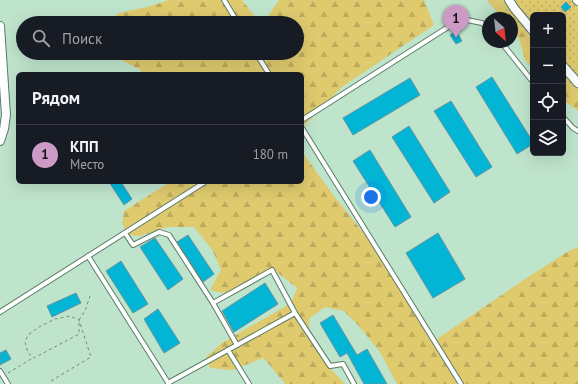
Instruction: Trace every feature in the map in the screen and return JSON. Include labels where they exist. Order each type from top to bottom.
[{"type":"street","points":[[509,0],[530,27]]},
{"type":"street","points":[[0,27],[6,115],[4,129],[0,140]]},
{"type":"street","points":[[566,69],[578,83]]},
{"type":"lane","points":[[224,0],[234,16]]},
{"type":"lane","points":[[304,119],[456,22],[467,20],[482,23]]},
{"type":"lane","points":[[506,48],[530,78]]},
{"type":"lane","points":[[260,60],[268,72]]},
{"type":"lane","points":[[566,120],[578,131]]},
{"type":"lane","points":[[304,131],[461,384]]},
{"type":"lane","points":[[0,312],[202,184]]},
{"type":"lane","points":[[125,233],[133,245],[159,232],[169,235],[213,303],[237,345]]},
{"type":"lane","points":[[88,256],[169,383],[295,313]]},
{"type":"lane","points":[[213,303],[272,270],[295,313],[330,366],[343,364],[354,384]]},
{"type":"lane","points":[[228,350],[249,384]]},
{"type":"lane","points":[[0,371],[8,384]]},
{"type":"path","points":[[3,376],[79,334],[79,320],[85,311],[90,296]]},
{"type":"path","points":[[34,358],[28,353],[25,342],[28,335],[39,327],[56,319],[70,316],[79,320],[91,357],[51,381]]},
{"type":"green space","points":[[169,0],[242,0],[255,16],[115,16],[119,13],[147,7]]},
{"type":"green space","points":[[279,0],[424,0],[434,25],[342,87],[304,126],[304,72],[140,72],[141,70],[121,60],[304,60],[304,16],[268,16]]},
{"type":"green space","points":[[487,0],[497,0],[507,12],[497,12]]},
{"type":"green space","points":[[497,0],[578,0],[578,94],[566,80],[566,12],[530,12],[530,38],[518,24],[518,12],[507,12]]},
{"type":"green space","points":[[518,24],[530,38],[530,66],[525,60],[519,38]]},
{"type":"green space","points":[[566,80],[578,94],[578,111],[566,102]]},
{"type":"green space","points":[[304,155],[334,196],[373,245],[434,341],[528,277],[567,252],[578,247],[578,384],[397,384],[380,352],[358,325],[344,311],[325,307],[309,319],[310,337],[323,361],[345,384],[285,384],[263,358],[233,370],[210,368],[206,357],[222,343],[291,303],[297,288],[278,273],[269,274],[243,288],[222,293],[210,290],[221,270],[213,251],[194,227],[167,227],[140,236],[128,235],[122,223],[124,211],[167,184],[304,184]]},
{"type":"building","points":[[566,2],[571,7],[565,12],[561,7]]},
{"type":"building","points":[[456,31],[462,41],[456,44],[450,35]]},
{"type":"building","points":[[492,77],[530,137],[530,146],[517,154],[476,87]]},
{"type":"building","points":[[410,78],[420,95],[353,135],[343,118]]},
{"type":"building","points":[[451,101],[492,167],[476,177],[434,111]]},
{"type":"building","points":[[409,126],[450,192],[434,203],[392,137]]},
{"type":"building","points":[[370,150],[411,217],[395,227],[353,161]]},
{"type":"building","points":[[110,184],[122,184],[132,199],[124,205]]},
{"type":"building","points":[[438,233],[465,279],[433,298],[406,253]]},
{"type":"building","points":[[188,235],[214,274],[203,282],[177,242]]},
{"type":"building","points":[[155,238],[183,279],[168,290],[140,247]]},
{"type":"building","points":[[121,261],[148,304],[133,313],[106,271]]},
{"type":"building","points":[[265,283],[278,304],[234,332],[222,311]]},
{"type":"building","points":[[76,293],[81,303],[52,317],[47,306]]},
{"type":"building","points":[[158,309],[180,343],[164,353],[144,319]]},
{"type":"building","points":[[333,315],[357,355],[367,349],[387,384],[364,384],[347,353],[340,357],[320,323]]},
{"type":"building","points":[[6,350],[11,359],[0,365],[0,353]]},
{"type":"place","name":"КПП","points":[[456,38]]}]
